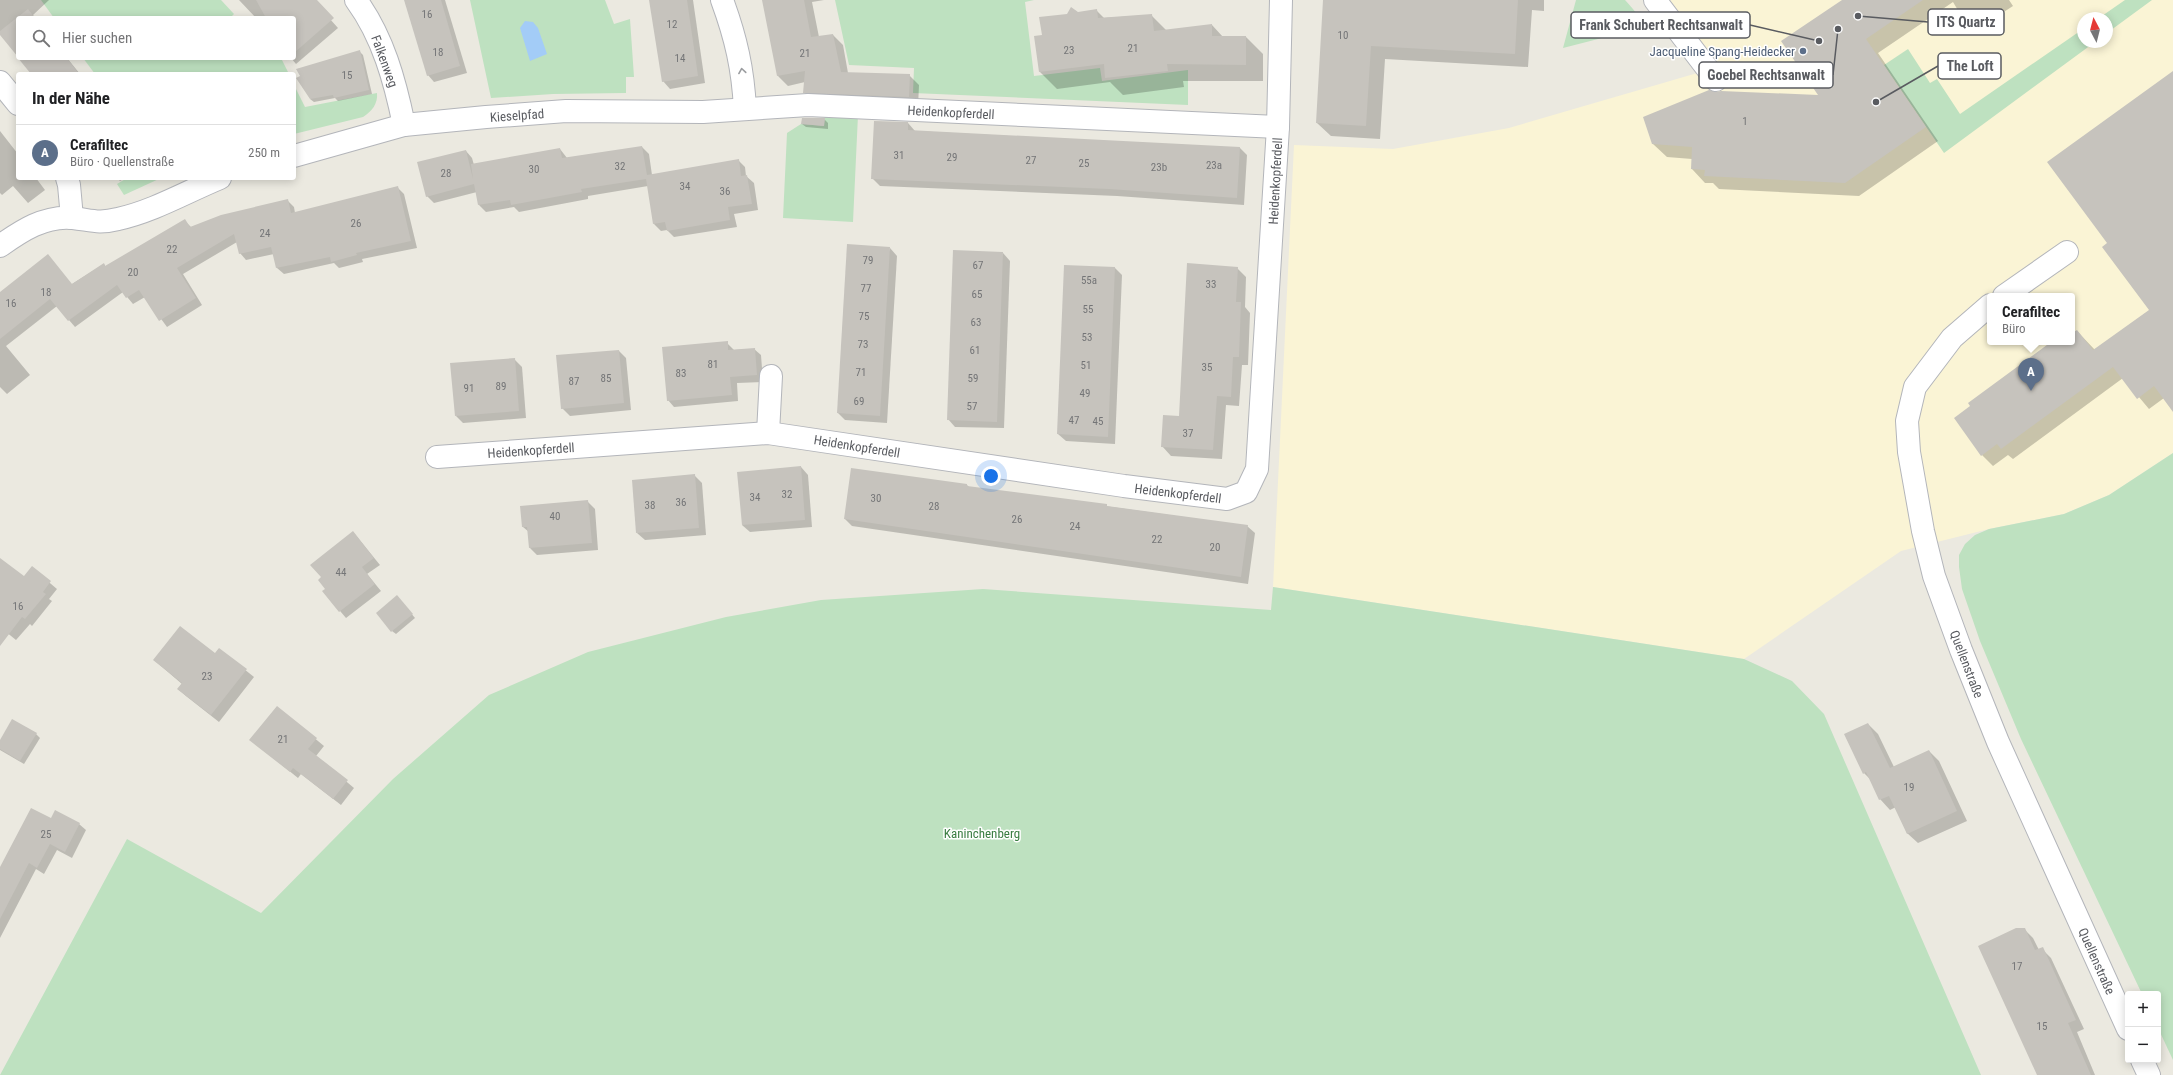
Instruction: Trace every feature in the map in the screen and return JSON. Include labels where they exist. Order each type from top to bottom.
[{"type":"street","name":"Falkenweg","points":[[356,0],[379,39],[395,85],[404,125]]},
{"type":"street","points":[[722,0],[735,34],[743,73],[745,109]]},
{"type":"street","name":"Heidenkopferdell","points":[[437,457],[768,433],[1124,486],[1227,499],[1246,492],[1257,469],[1278,127],[1281,0]]},
{"type":"street","points":[[1655,0],[1716,80]]},
{"type":"street","points":[[0,82],[16,102]]},
{"type":"street","name":"Heidenkopferdell","points":[[745,109],[808,104],[1278,127]]},
{"type":"street","name":"Kieselpfad","points":[[296,155],[404,125],[566,111],[703,112],[745,109]]},
{"type":"street","points":[[68,180],[70,185],[72,218]]},
{"type":"street","points":[[0,246],[21,230],[45,220],[72,218],[96,223],[145,212],[216,180]]},
{"type":"street","points":[[2008,293],[2067,252]]},
{"type":"street","name":"Quellenstraße","points":[[1987,308],[1952,338],[1915,387],[1907,420],[1909,452],[1916,494],[1934,576],[1964,657],[1998,742],[2127,1027]]},
{"type":"street","points":[[768,433],[771,376]]},
{"type":"street","points":[[2143,1063],[2149,1075]]},
{"type":"shaded area","points":[[1670,0],[2173,0],[2173,453],[2109,495],[2064,514],[1989,529],[1901,551],[1744,659],[1273,587],[1294,145],[1393,149],[1509,128],[1718,67]]},
{"type":"green space","points":[[41,0],[221,0],[234,14],[232,16],[53,16]]},
{"type":"green space","points":[[470,0],[605,0],[614,24],[630,19],[634,77],[626,77],[626,93],[553,94],[491,98]]},
{"type":"green space","points":[[835,0],[1034,0],[1025,2],[1034,76],[1100,68],[1102,81],[1188,70],[1188,105],[913,93],[914,68],[849,65]]},
{"type":"green space","points":[[1576,0],[1625,0],[1638,16],[1641,28],[1563,48]]},
{"type":"green space","points":[[2125,0],[2152,0],[2113,29],[2113,12],[2108,12]]},
{"type":"green space","points":[[2077,33],[2077,48],[2087,48],[1944,153],[1884,65],[1908,49],[1930,83],[1937,79],[1960,114]]},
{"type":"green space","points":[[84,60],[282,60],[288,72],[94,72]]},
{"type":"green space","points":[[296,89],[305,107],[377,93],[376,101],[372,110],[363,117],[296,134]]},
{"type":"green space","points":[[825,113],[858,115],[853,222],[783,218],[787,133],[801,124],[824,126]]},
{"type":"green space","points":[[124,180],[157,180],[124,195],[117,184]]},
{"type":"green space","points":[[2173,453],[2173,1060],[2161,1034],[2161,991],[2141,991],[2021,739],[1980,641],[1962,589],[1959,567],[1959,555],[1965,544],[1975,535],[1989,529],[2064,514],[2109,495]]},
{"type":"green space","name":"Kaninchenberg","points":[[1273,587],[1744,659],[1792,681],[1824,714],[1981,1075],[0,1075],[127,839],[261,913],[393,779],[489,695],[588,652],[726,617],[821,600],[983,589],[1271,610]]},
{"type":"water","points":[[525,21],[533,22],[538,28],[547,54],[530,61],[520,28]]},
{"type":"building","points":[[256,0],[317,0],[334,18],[296,51],[296,16],[265,16]]},
{"type":"building","points":[[404,0],[441,0],[460,66],[427,76]]},
{"type":"building","points":[[649,0],[687,0],[698,76],[662,82]]},
{"type":"building","points":[[762,0],[804,0],[811,37],[833,34],[841,72],[910,74],[909,97],[803,93],[805,71],[777,76]]},
{"type":"building","points":[[1323,0],[1518,0],[1515,54],[1371,46],[1366,126],[1316,123]]},
{"type":"building","points":[[1842,0],[1923,0],[1866,39],[1926,127],[1845,183],[1704,176],[1705,170],[1691,169],[1692,147],[1652,144],[1643,117],[1709,90],[1717,92],[1818,95],[1781,41]]},
{"type":"building","points":[[1071,7],[1078,12],[1097,9],[1098,18],[1152,14],[1154,31],[1212,24],[1212,36],[1246,36],[1246,65],[1167,64],[1168,71],[1105,78],[1104,64],[1039,72],[1034,36],[1042,35],[1039,17],[1067,14]]},
{"type":"building","points":[[28,9],[33,16],[19,16]]},
{"type":"building","points":[[16,18],[16,55],[0,35],[0,31]]},
{"type":"building","points":[[360,50],[369,90],[334,98],[333,95],[310,99],[296,78],[300,76],[296,69]]},
{"type":"building","points":[[20,60],[68,60],[78,72],[29,72]]},
{"type":"building","points":[[2173,71],[2173,412],[2154,386],[2137,399],[2113,367],[2001,449],[1997,444],[1981,456],[1954,418],[1970,406],[1968,403],[2047,345],[2075,345],[2075,331],[2077,330],[2093,350],[2149,310],[2102,247],[2107,243],[2047,162]]},
{"type":"building","points":[[802,118],[825,118],[824,126],[801,124]]},
{"type":"building","points":[[874,121],[908,122],[908,130],[1240,147],[1237,198],[1109,189],[871,179]]},
{"type":"building","points":[[642,146],[647,175],[739,159],[741,176],[747,175],[752,204],[728,207],[730,220],[667,231],[665,222],[653,224],[646,179],[581,189],[582,192],[511,205],[510,200],[478,205],[474,184],[426,197],[417,162],[466,150],[473,179],[471,164],[560,148],[562,158]]},
{"type":"building","points":[[398,186],[411,241],[356,253],[357,255],[331,262],[330,257],[276,268],[271,247],[239,254],[234,234],[177,268],[196,298],[159,321],[139,290],[126,298],[117,285],[68,321],[50,299],[0,339],[0,292],[48,254],[72,284],[104,263],[105,266],[185,219],[190,227],[221,215],[288,199],[291,213]]},
{"type":"building","points":[[847,244],[890,247],[880,416],[837,413]]},
{"type":"building","points":[[953,250],[1003,252],[997,422],[947,420]]},
{"type":"building","points":[[1187,263],[1238,267],[1236,302],[1241,302],[1239,357],[1233,357],[1231,397],[1217,396],[1213,450],[1161,447],[1163,415],[1179,416]]},
{"type":"building","points":[[1064,265],[1115,267],[1108,437],[1057,434]]},
{"type":"building","points":[[728,341],[728,350],[755,348],[757,375],[730,377],[732,395],[667,401],[662,347]]},
{"type":"building","points":[[619,350],[624,403],[561,409],[556,355]]},
{"type":"building","points":[[515,358],[519,411],[455,416],[450,363]]},
{"type":"building","points":[[801,466],[805,520],[742,525],[737,472]]},
{"type":"building","points":[[851,468],[967,484],[967,486],[1107,504],[1107,506],[1248,525],[1241,577],[844,519]]},
{"type":"building","points":[[695,474],[699,528],[636,533],[632,480]]},
{"type":"building","points":[[588,500],[592,543],[529,548],[527,527],[522,527],[520,506]]},
{"type":"building","points":[[353,531],[374,558],[362,567],[375,584],[339,612],[322,591],[325,589],[318,580],[321,577],[310,565]]},
{"type":"building","points":[[0,558],[24,576],[32,566],[51,581],[43,592],[46,594],[25,619],[22,617],[0,646]]},
{"type":"building","points":[[397,595],[413,614],[391,632],[376,613]]},
{"type":"building","points":[[180,626],[215,653],[219,648],[247,669],[211,715],[177,689],[182,683],[153,660]]},
{"type":"building","points":[[277,706],[317,738],[308,749],[348,780],[333,799],[293,768],[290,772],[249,740]]},
{"type":"building","points":[[12,719],[37,733],[20,761],[0,749],[0,740]]},
{"type":"building","points":[[1868,723],[1890,768],[1929,750],[1957,811],[1907,834],[1889,796],[1879,800],[1866,772],[1863,774],[1844,734]]},
{"type":"building","points":[[31,808],[51,818],[55,810],[80,823],[65,852],[50,844],[37,868],[29,863],[0,919],[0,867]]},
{"type":"building","points":[[2016,928],[2025,928],[2035,950],[2043,947],[2076,1020],[2068,1023],[2091,1075],[2037,1075],[1978,946]]},
{"type":"place","name":"ITS Quartz","points":[[1858,16]]},
{"type":"place","name":"Goebel Rechtsanwalt","points":[[1838,29]]},
{"type":"place","name":"Frank Schubert Rechtsanwalt","points":[[1819,41]]},
{"type":"place","name":"Jacqueline Spang-Heidecker","points":[[1803,51]]},
{"type":"place","name":"The Loft","points":[[1876,102]]},
{"type":"place","name":"Cerafiltec","points":[[2031,391]]}]
